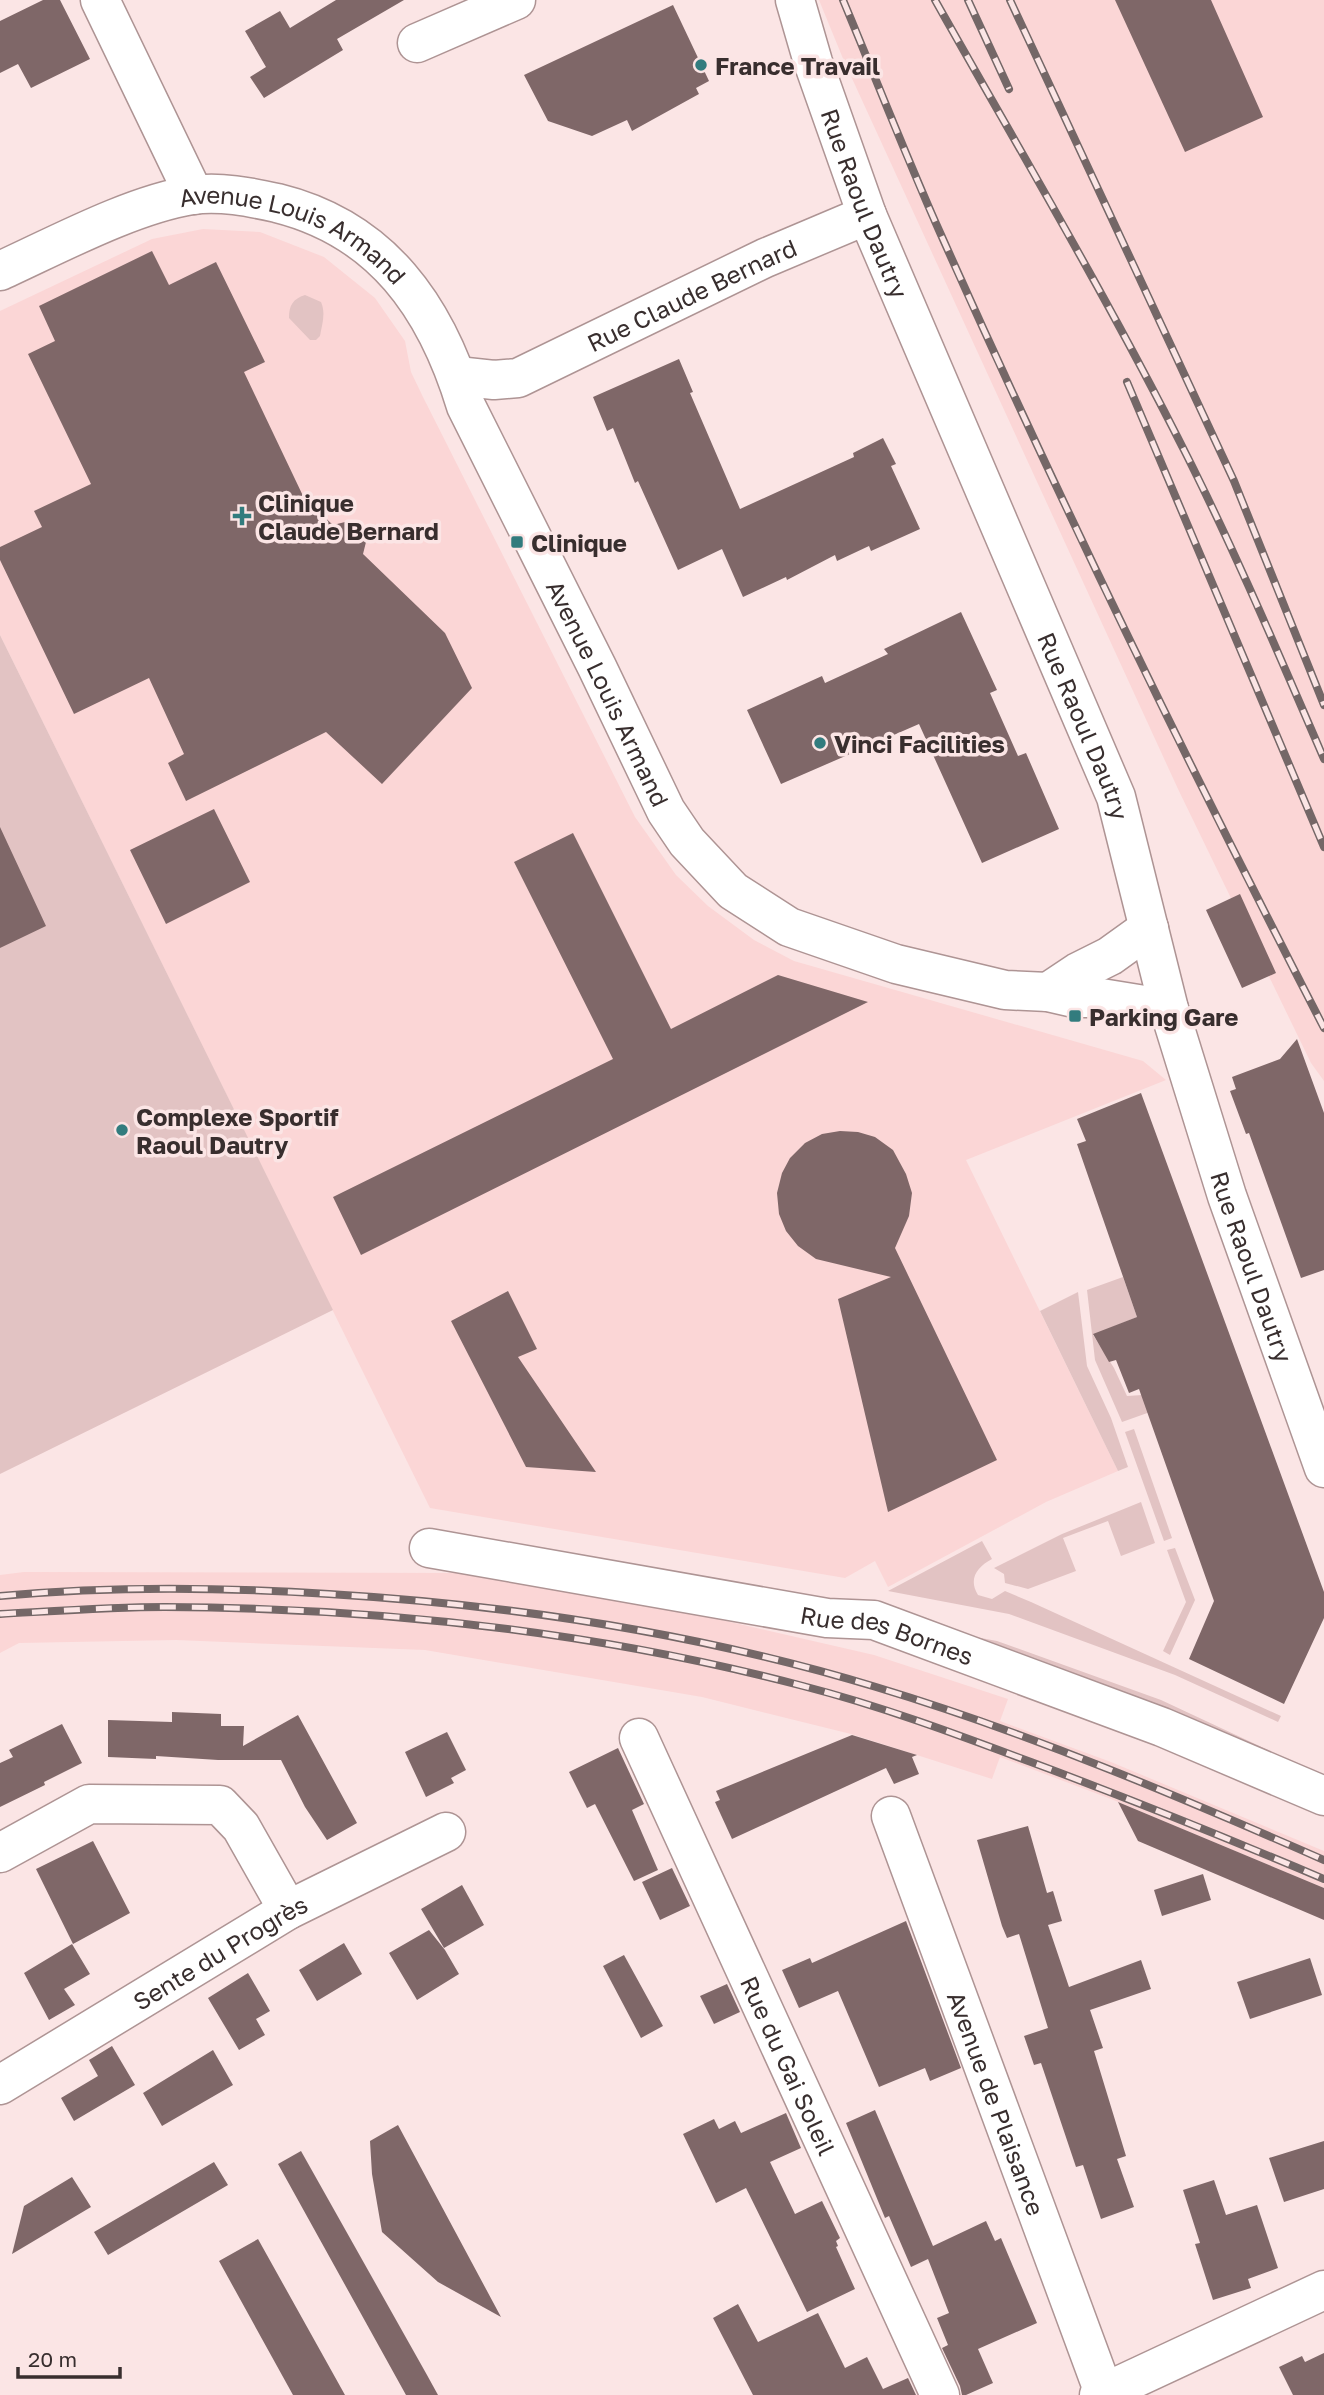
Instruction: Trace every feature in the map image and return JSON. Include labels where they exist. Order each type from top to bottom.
[{"type":"street","points":[[100,0],[194,195]]},
{"type":"street","points":[[417,43],[516,0]]},
{"type":"street","name":"Rue Raoul Dautry","points":[[795,0],[813,62],[867,215],[1116,797],[1169,1009],[1227,1196],[1324,1468]]},
{"type":"street","name":"Avenue Louis Armand","points":[[0,271],[137,210],[194,195],[252,197],[321,217],[349,231],[393,268],[415,296],[457,376],[466,406],[666,811],[687,842],[733,891],[789,927],[896,964],[1005,990],[1048,992],[1074,998],[1101,998],[1169,1009]]},
{"type":"street","name":"Rue Claude Bernard","points":[[457,376],[494,380],[518,379],[754,263],[867,215]]},
{"type":"street","points":[[484,441],[518,379]]},
{"type":"street","points":[[1048,992],[1078,972],[1110,956],[1149,928]]},
{"type":"street","name":"Rue des Bornes","points":[[429,1548],[827,1618],[874,1620],[1162,1727],[1324,1796]]},
{"type":"street","name":"Rue du Gai Soleil","points":[[639,1738],[940,2395]]},
{"type":"street","points":[[0,1853],[89,1804],[220,1805],[241,1827],[288,1910]]},
{"type":"street","name":"Avenue de Plaisance","points":[[891,1816],[1101,2394]]},
{"type":"street","name":"Sente du Progrès","points":[[0,2085],[288,1910],[446,1832]]},
{"type":"street","points":[[1101,2394],[1324,2290]]},
{"type":"shaded area","points":[[819,0],[1324,0],[1324,1081],[1311,1063],[1178,789],[844,61]]},
{"type":"shaded area","points":[[203,229],[260,232],[324,257],[375,298],[405,341],[411,372],[423,397],[635,817],[676,875],[708,906],[754,940],[794,961],[1143,1061],[1166,1080],[966,1160],[1118,1471],[1046,1502],[888,1587],[875,1561],[845,1578],[430,1508],[0,635],[0,311],[152,239]]},
{"type":"shaded area","points":[[305,295],[321,302],[322,306],[322,328],[316,340],[310,340],[289,318],[292,303]]},
{"type":"shaded area","name":"Complexe Sportif Raoul Dautry","points":[[0,635],[333,1310],[0,1474]]},
{"type":"shaded area","points":[[1123,1277],[1137,1317],[1093,1335],[1114,1368],[1127,1396],[1158,1394],[1167,1406],[1122,1422],[1095,1360],[1087,1290]]},
{"type":"shaded area","points":[[1078,1292],[1087,1366],[1111,1418],[1128,1467],[1118,1471],[1040,1311]]},
{"type":"shaded area","points":[[1134,1429],[1172,1538],[1164,1541],[1125,1432]]},
{"type":"shaded area","points":[[1141,1502],[1155,1543],[1121,1556],[1108,1521],[1063,1538],[1076,1571],[1028,1589],[1005,1583],[1004,1574],[994,1568],[1062,1534]]},
{"type":"shaded area","points":[[982,1541],[992,1559],[982,1566],[974,1579],[978,1595],[992,1599],[1005,1591],[1031,1602],[1281,1716],[1278,1722],[1175,1675],[1009,1614],[888,1591]]},
{"type":"shaded area","points":[[1175,1548],[1195,1600],[1170,1655],[1163,1651],[1186,1602],[1167,1550]]},
{"type":"shaded area","points":[[24,1572],[463,1573],[639,1601],[874,1655],[1008,1699],[1000,1721],[1111,1762],[1324,1851],[1324,1888],[1111,1799],[1000,1757],[992,1779],[851,1734],[702,1697],[425,1650],[176,1640],[19,1643],[0,1653],[0,1575]]},
{"type":"shaded area","points":[[927,1628],[997,1641],[1161,1700],[1268,1750],[1263,1754]]},
{"type":"building","points":[[43,0],[60,0],[90,59],[31,88],[18,64],[0,73],[0,21]]},
{"type":"building","points":[[336,0],[404,0],[337,39],[343,50],[264,98],[250,77],[266,67],[245,31],[280,11],[290,28]]},
{"type":"building","points":[[1115,0],[1211,0],[1263,117],[1185,152]]},
{"type":"building","points":[[673,5],[709,81],[696,88],[699,94],[632,131],[627,120],[592,136],[548,121],[524,75]]},
{"type":"building","points":[[152,251],[169,285],[216,262],[265,362],[244,372],[304,498],[333,525],[345,522],[357,525],[365,536],[363,554],[445,633],[472,688],[382,784],[326,732],[186,801],[168,763],[184,754],[149,678],[74,714],[0,560],[0,547],[42,527],[34,511],[91,484],[28,354],[55,341],[39,306]]},
{"type":"building","points":[[679,359],[693,392],[690,393],[740,509],[854,457],[853,453],[883,438],[896,464],[891,466],[920,529],[871,551],[869,546],[837,561],[835,555],[787,580],[786,577],[743,597],[722,549],[678,570],[638,481],[635,483],[613,428],[607,431],[593,397]]},
{"type":"building","name":"Vinci Facilities","points":[[961,612],[997,690],[990,693],[1018,756],[1026,753],[1059,829],[982,863],[919,724],[781,784],[747,710],[822,676],[825,683],[888,654],[884,649]]},
{"type":"building","points":[[214,809],[250,882],[166,924],[130,850]]},
{"type":"building","points":[[0,827],[46,926],[0,948]]},
{"type":"building","points":[[573,833],[671,1029],[778,975],[868,1002],[361,1255],[333,1197],[613,1059],[514,862]]},
{"type":"building","points":[[1240,894],[1276,973],[1242,988],[1206,910]]},
{"type":"building","points":[[1297,1039],[1324,1113],[1324,1270],[1301,1278],[1249,1133],[1246,1134],[1230,1091],[1236,1089],[1232,1077],[1280,1059]]},
{"type":"building","points":[[1141,1093],[1324,1592],[1324,1618],[1284,1704],[1189,1659],[1214,1601],[1139,1389],[1129,1393],[1116,1360],[1109,1362],[1093,1334],[1137,1317],[1077,1144],[1086,1141],[1077,1119]]},
{"type":"building","points":[[840,1131],[875,1137],[893,1150],[906,1174],[912,1193],[909,1216],[895,1248],[997,1460],[888,1512],[838,1299],[891,1277],[816,1259],[798,1246],[786,1231],[779,1214],[777,1193],[782,1173],[790,1158],[805,1143],[822,1134]]},
{"type":"building","points":[[508,1291],[537,1349],[518,1357],[596,1472],[526,1467],[451,1321]]},
{"type":"building","points":[[172,1712],[221,1714],[221,1726],[244,1726],[243,1746],[298,1715],[357,1823],[327,1840],[305,1807],[281,1760],[108,1757],[108,1720],[172,1722]]},
{"type":"building","points":[[62,1724],[82,1763],[0,1807],[0,1763],[13,1757],[9,1750]]},
{"type":"building","points":[[447,1732],[466,1770],[451,1778],[454,1783],[426,1797],[405,1752]]},
{"type":"building","points":[[852,1735],[917,1755],[912,1757],[919,1774],[894,1784],[886,1768],[732,1839],[715,1802],[720,1800],[716,1791]]},
{"type":"building","points":[[618,1748],[644,1804],[632,1810],[658,1870],[634,1881],[595,1804],[587,1808],[569,1772]]},
{"type":"building","points":[[1118,1802],[1324,1888],[1324,1920],[1138,1841]]},
{"type":"building","points":[[1028,1826],[1047,1893],[1053,1891],[1062,1921],[1048,1925],[1069,1987],[1141,1960],[1151,1989],[1090,2010],[1103,2048],[1094,2051],[1126,2156],[1117,2159],[1134,2207],[1101,2219],[1083,2165],[1076,2167],[1041,2063],[1034,2065],[1024,2036],[1048,2028],[1019,1934],[1007,1938],[1002,1926],[977,1840]]},
{"type":"building","points":[[93,1841],[130,1913],[73,1944],[36,1869]]},
{"type":"building","points":[[672,1868],[690,1906],[660,1920],[642,1882]]},
{"type":"building","points":[[1203,1874],[1211,1900],[1162,1916],[1154,1890]]},
{"type":"building","points":[[462,1885],[484,1925],[444,1948],[421,1909]]},
{"type":"building","points":[[906,1921],[961,2068],[930,2081],[925,2068],[879,2087],[838,1991],[799,2008],[782,1970],[810,1958],[812,1963]]},
{"type":"building","points":[[429,1930],[459,1974],[417,2000],[389,1953]]},
{"type":"building","points":[[344,1943],[362,1974],[317,2001],[299,1970]]},
{"type":"building","points":[[72,1944],[90,1974],[64,1989],[75,2005],[49,2020],[24,1973]]},
{"type":"building","points":[[624,1955],[663,2026],[641,2038],[603,1966]]},
{"type":"building","points":[[1310,1958],[1322,1995],[1250,2019],[1237,1982]]},
{"type":"building","points":[[248,1973],[270,2011],[256,2019],[265,2035],[239,2050],[208,1998]]},
{"type":"building","points":[[727,1984],[740,2012],[714,2024],[700,1996]]},
{"type":"building","points":[[112,2046],[135,2085],[74,2121],[61,2098],[98,2076],[89,2060]]},
{"type":"building","points":[[213,2050],[233,2085],[162,2126],[143,2093]]},
{"type":"building","points":[[875,2110],[933,2246],[986,2221],[995,2241],[1001,2238],[1037,2323],[978,2349],[993,2383],[966,2395],[962,2395],[942,2348],[948,2345],[937,2318],[949,2313],[928,2259],[911,2267],[889,2216],[885,2218],[846,2123]]},
{"type":"building","points":[[786,2113],[801,2148],[770,2162],[795,2214],[822,2201],[840,2238],[836,2241],[836,2247],[855,2289],[807,2312],[746,2188],[716,2203],[683,2134],[714,2119],[719,2129],[735,2121],[741,2133]]},
{"type":"building","points":[[398,2125],[501,2317],[438,2282],[382,2232],[372,2174],[370,2141]]},
{"type":"building","points":[[1324,2141],[1324,2189],[1284,2202],[1269,2158]]},
{"type":"building","points":[[301,2151],[438,2395],[406,2395],[278,2164]]},
{"type":"building","points":[[214,2162],[228,2185],[108,2255],[94,2232]]},
{"type":"building","points":[[72,2177],[91,2207],[12,2254],[24,2206]]},
{"type":"building","points":[[1214,2180],[1226,2215],[1257,2205],[1278,2268],[1248,2279],[1251,2288],[1213,2300],[1195,2244],[1200,2243],[1183,2190]]},
{"type":"building","points":[[258,2239],[345,2395],[293,2395],[219,2261]]},
{"type":"building","points":[[738,2304],[758,2342],[818,2313],[845,2368],[867,2357],[883,2389],[908,2378],[916,2395],[753,2395],[713,2318]]},
{"type":"building","points":[[1324,2353],[1324,2395],[1293,2395],[1279,2367],[1302,2356],[1305,2362]]},
{"type":"railway","points":[[843,0],[929,208],[1033,437],[1176,734],[1324,1028]]},
{"type":"railway","points":[[935,0],[1155,393],[1239,565],[1324,759]]},
{"type":"railway","points":[[968,0],[1009,89]]},
{"type":"railway","points":[[1010,0],[1234,481],[1324,705]]},
{"type":"railway","points":[[1127,382],[1324,847]]},
{"type":"railway","points":[[0,1596],[82,1590],[164,1589],[329,1594],[536,1614],[673,1637],[809,1668],[990,1724],[1158,1789],[1324,1860]]},
{"type":"railway","points":[[0,1614],[165,1607],[326,1612],[486,1626],[646,1651],[803,1686],[918,1721],[1105,1790],[1324,1879]]},
{"type":"place","name":"France Travail","points":[[701,65]]},
{"type":"place","name":"Clinique Claude Bernard","points":[[242,516]]},
{"type":"place","name":"Clinique","points":[[517,542]]},
{"type":"place","name":"Vinci Facilities","points":[[820,743]]},
{"type":"place","name":"Parking Gare","points":[[1075,1016]]},
{"type":"place","name":"Complexe Sportif Raoul Dautry","points":[[122,1130]]}]
